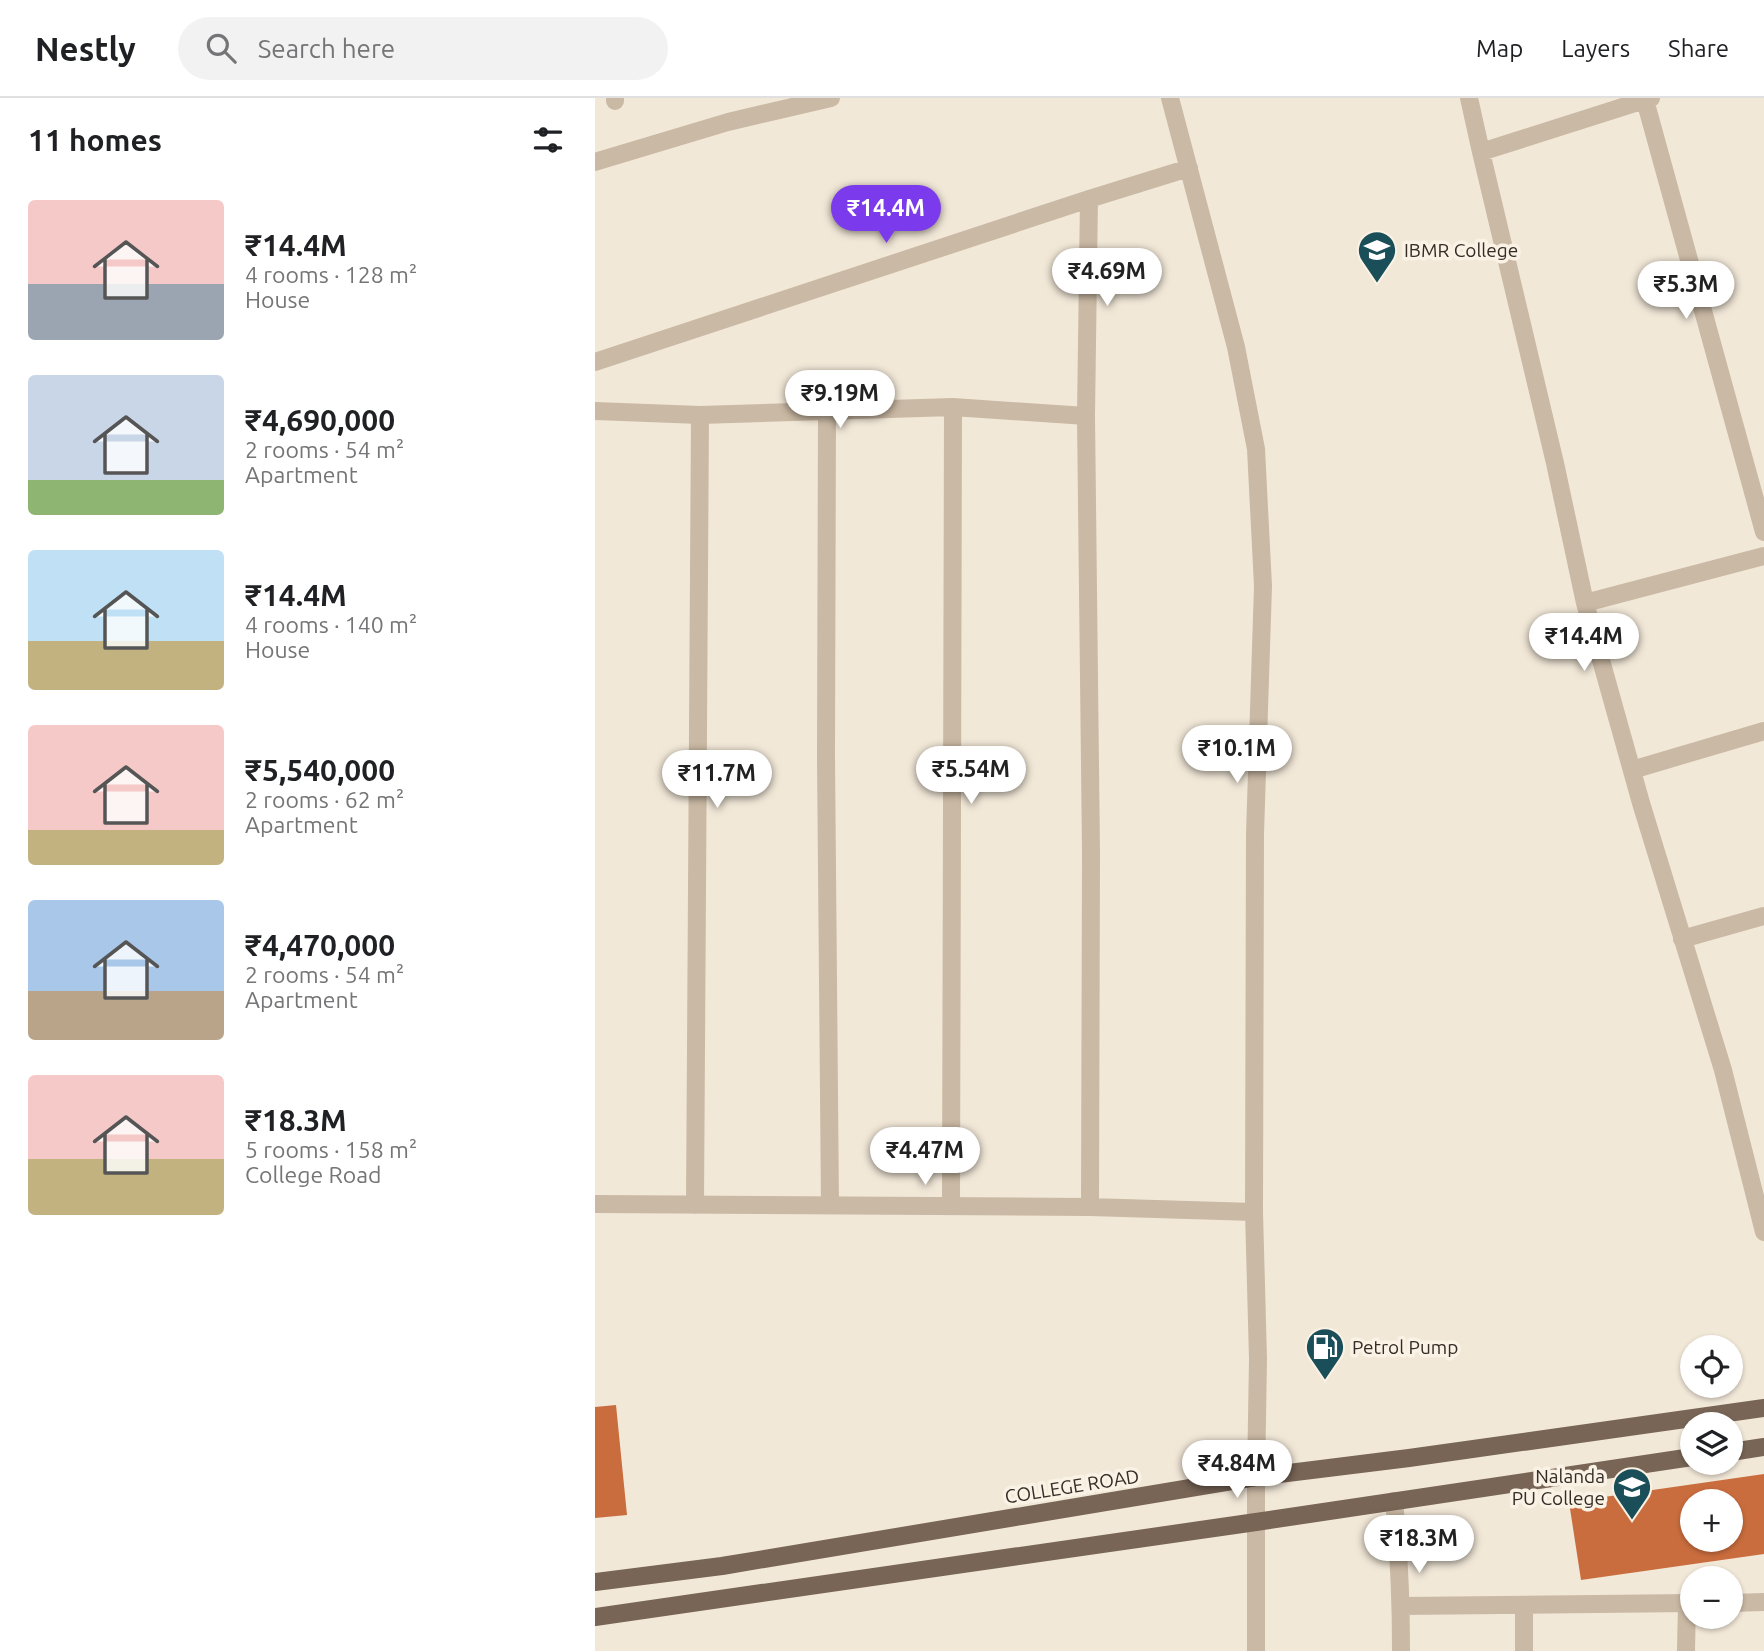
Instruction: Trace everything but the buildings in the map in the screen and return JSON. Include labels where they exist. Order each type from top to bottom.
[{"type":"main road","name":"COLLEGE ROAD","points":[[595,1582],[722,1566],[1256,1477],[1764,1408]]},
{"type":"main road","points":[[1743,1450],[1764,1447]]},
{"type":"main road","points":[[595,1617],[1680,1459]]},
{"type":"street","points":[[595,162],[729,122],[831,98]]},
{"type":"street","points":[[1170,98],[1236,347],[1257,449],[1263,586],[1255,834],[1254,1212],[1258,1359],[1256,1651]]},
{"type":"street","points":[[1469,98],[1555,463],[1585,603],[1632,770],[1723,1070],[1764,1232]]},
{"type":"street","points":[[1481,152],[1648,99],[1764,532]]},
{"type":"street","points":[[595,362],[1090,198],[1189,168]]},
{"type":"street","points":[[1090,198],[1086,416],[1091,852],[1090,1207]]},
{"type":"street","points":[[595,411],[700,415],[953,407],[1086,416]]},
{"type":"street","points":[[951,1206],[953,407]]},
{"type":"street","points":[[827,411],[826,771],[830,1205]]},
{"type":"street","points":[[695,1205],[700,415]]},
{"type":"street","points":[[1585,603],[1764,555]]},
{"type":"street","points":[[1632,770],[1764,732]]},
{"type":"street","points":[[1682,939],[1764,916]]},
{"type":"street","points":[[595,1205],[1090,1207],[1254,1212]]},
{"type":"street","points":[[1394,1502],[1398,1542],[1401,1651]]},
{"type":"street","points":[[1743,1603],[1764,1602]]},
{"type":"street","points":[[1401,1606],[1680,1603]]},
{"type":"street","points":[[1524,1605],[1524,1651]]},
{"type":"street","points":[[1686,1651],[1688,1629]]},
{"type":"place","name":"IBMR College","points":[[1377,284]]},
{"type":"place","name":"Petrol Pump","points":[[1325,1381]]},
{"type":"place","name":"Nalanda PU College","points":[[1632,1521]]}]
